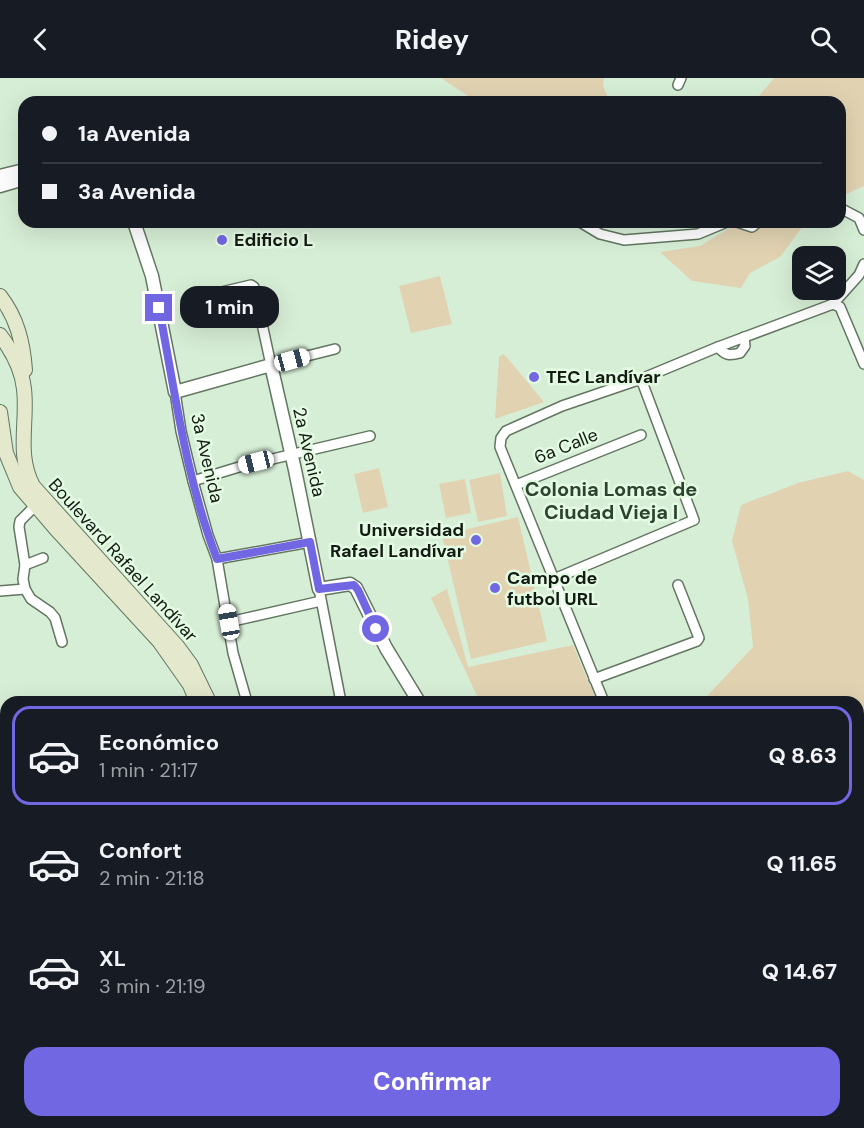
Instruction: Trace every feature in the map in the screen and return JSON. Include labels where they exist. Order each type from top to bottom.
[{"type":"main road","points":[[0,296],[10,310],[19,332],[24,362],[24,390]]},
{"type":"main road","name":"Boulevard Rafael Landívar","points":[[0,335],[15,356],[24,390],[23,442],[28,477],[33,486],[177,646],[191,665],[206,696]]},
{"type":"main road","name":"Boulevard Rafael Landívar","points":[[0,412],[4,443],[12,471],[20,487],[159,641],[190,685],[195,696]]},
{"type":"street","points":[[0,176],[18,175]]},
{"type":"street","points":[[0,186],[18,177]]},
{"type":"street","points":[[846,211],[859,219],[864,230]]},
{"type":"street","name":"3a Avenida","points":[[137,228],[152,276],[181,431],[208,535],[217,559],[233,652],[245,696]]},
{"type":"street","points":[[590,228],[600,234],[624,240],[698,234],[712,228]]},
{"type":"street","points":[[601,696],[500,447],[501,438],[506,431],[562,406],[640,379],[833,304],[859,275],[864,264]]},
{"type":"street","name":"2a Avenida","points":[[213,294],[251,285],[254,287],[310,542],[340,696]]},
{"type":"street","points":[[833,304],[840,307],[864,364]]},
{"type":"street","points":[[718,347],[729,356],[740,354],[745,346],[744,337]]},
{"type":"street","points":[[175,392],[335,349]]},
{"type":"street","points":[[554,579],[694,520],[640,379]]},
{"type":"street","name":"6a Calle","points":[[516,485],[641,435]]},
{"type":"street","points":[[193,481],[239,467],[370,436]]},
{"type":"street","points":[[35,506],[20,521],[19,527],[25,565],[23,579],[25,589],[31,599],[55,618],[62,642]]},
{"type":"street","points":[[217,559],[310,542]]},
{"type":"street","points":[[25,565],[43,558]]},
{"type":"street","points":[[229,622],[350,584],[356,588],[386,648],[415,696]]},
{"type":"street","points":[[594,679],[697,641],[699,638],[678,585]]},
{"type":"street","points":[[0,591],[25,589]]},
{"type":"shaded area","points":[[441,78],[604,78],[603,86],[607,96],[468,96]]},
{"type":"shaded area","points":[[774,78],[864,78],[864,186],[846,194],[846,96],[759,96]]},
{"type":"shaded area","points":[[730,228],[802,228],[780,257],[750,273],[741,288],[692,281],[660,252],[700,246]]},
{"type":"shaded area","points":[[440,276],[452,324],[411,333],[399,286]]},
{"type":"shaded area","points":[[504,354],[544,402],[495,419],[499,357]]},
{"type":"shaded area","points":[[379,468],[388,507],[363,513],[354,474]]},
{"type":"shaded area","points":[[848,471],[864,480],[864,696],[707,696],[753,647],[748,599],[732,541],[741,505],[798,483]]},
{"type":"shaded area","points":[[500,473],[507,516],[478,522],[469,480]]},
{"type":"shaded area","points":[[465,479],[471,513],[446,518],[439,484]]},
{"type":"shaded area","name":"Campo de futbol URL","points":[[518,517],[547,641],[471,659],[442,535]]},
{"type":"shaded area","points":[[447,589],[468,667],[573,645],[594,696],[477,696],[431,598]]},
{"type":"place","name":"Edificio L","points":[[222,240]]},
{"type":"place","name":"TEC Landívar","points":[[534,377]]},
{"type":"place","name":"Universidad Rafael Landívar","points":[[476,540]]},
{"type":"place","name":"Campo de futbol URL","points":[[495,588]]},
{"type":"district","name":"Colonia Lomas de Ciudad Vieja I","points":[[611,500]]},
{"type":"route","points":[[159,308],[181,431],[208,535],[217,559],[310,542],[319,589],[354,585],[376,629]]}]
